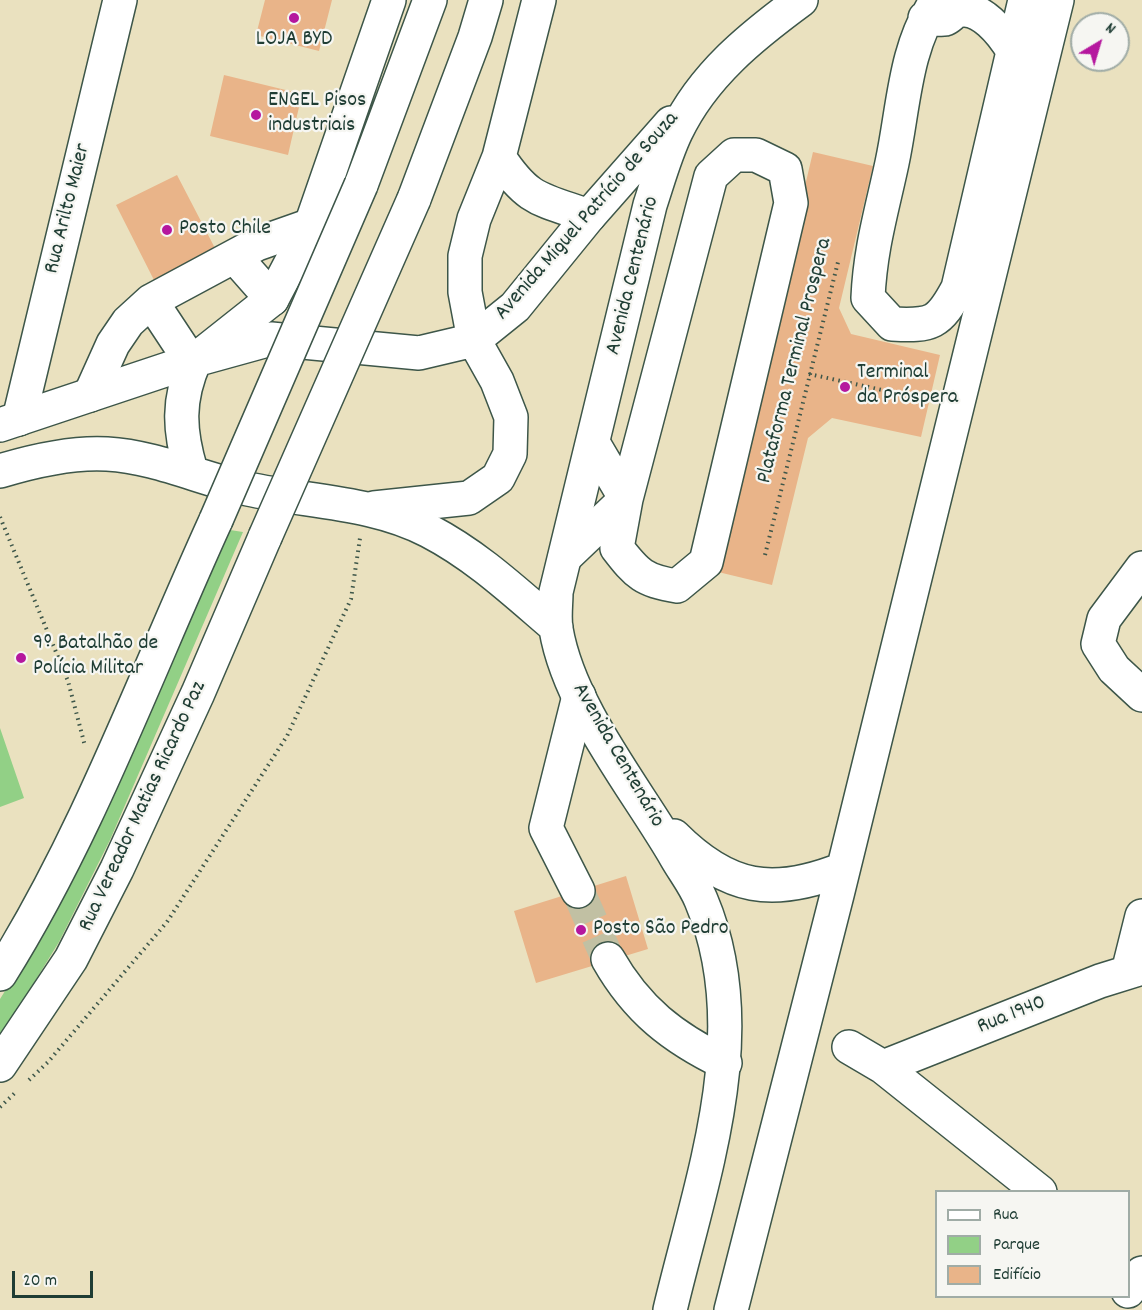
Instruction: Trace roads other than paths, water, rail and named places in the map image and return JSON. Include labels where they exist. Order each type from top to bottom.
[{"type":"main road","name":"Rua Arilto Maier","points":[[9,422],[120,0]]},
{"type":"main road","points":[[191,471],[181,436],[183,399],[188,376],[195,360],[272,299],[311,225],[389,0]]},
{"type":"main road","points":[[0,974],[26,932],[83,823],[361,185],[430,0]]},
{"type":"main road","name":"Rua Vereador Matias Ricardo Paz","points":[[0,1065],[71,959],[112,879],[198,693],[414,199],[475,37],[486,0]]},
{"type":"main road","points":[[364,509],[469,498],[498,478],[510,454],[511,417],[497,381],[474,340],[465,292],[465,256],[474,219],[499,157],[539,0]]},
{"type":"main road","name":"Avenida Centenário","points":[[670,1310],[710,1141],[725,1064],[725,1006],[718,958],[701,900],[650,811],[579,696],[564,659],[556,627],[556,592],[650,205],[677,130],[714,74],[751,37],[801,0]]},
{"type":"main road","points":[[1012,51],[1002,33],[982,17],[968,11],[957,11],[946,19],[931,9],[910,58],[892,163],[869,260],[868,298],[892,324],[922,326],[945,312],[958,288],[1025,0]]},
{"type":"main road","points":[[731,1310],[958,407],[1057,0]]},
{"type":"main road","name":"Avenida Miguel Patrício de Souza","points":[[9,422],[195,360],[271,339],[419,352],[474,340],[515,307],[589,216],[714,74]]},
{"type":"main road","points":[[565,557],[626,499],[711,176],[734,155],[756,155],[785,169],[791,203],[706,562],[677,586],[656,583],[637,573],[617,548],[626,499],[593,443]]},
{"type":"main road","points":[[499,157],[516,183],[530,195],[589,216]]},
{"type":"main road","points":[[90,395],[113,344],[128,322],[151,300],[257,244],[311,225]]},
{"type":"main road","points":[[235,257],[272,299]]},
{"type":"main road","points":[[151,300],[184,351],[195,360]]},
{"type":"main road","points":[[0,471],[60,458],[106,454],[191,471],[247,489],[364,509],[428,530],[486,567],[556,627]]},
{"type":"main road","points":[[1142,568],[1104,619],[1098,644],[1114,669],[1142,695]]},
{"type":"main road","points":[[578,891],[546,828],[579,696]]},
{"type":"main road","points":[[650,811],[706,864],[738,880],[774,886],[786,885],[809,882],[843,869]]},
{"type":"main road","points":[[1135,970],[1142,916]]},
{"type":"main road","points":[[608,959],[623,984],[645,1011],[690,1047],[725,1064]]},
{"type":"main road","name":"Rua 1940","points":[[883,1067],[1135,970]]},
{"type":"main road","points":[[849,1047],[883,1067],[1039,1190]]},
{"type":"main road","points":[[1130,1263],[1142,1273],[1130,1288]]},
{"type":"tunnel","points":[[578,891],[608,959]]},
{"type":"place","name":"LOJA BYD","points":[[294,18]]},
{"type":"place","name":"ENGEL Pisos industriais","points":[[256,115]]},
{"type":"place","name":"Posto Chile","points":[[167,230]]},
{"type":"place","name":"Terminal da Próspera","points":[[845,387]]},
{"type":"place","name":"9º Batalhão de Polícia Militar","points":[[21,658]]},
{"type":"place","name":"Posto São Pedro","points":[[581,930]]}]
